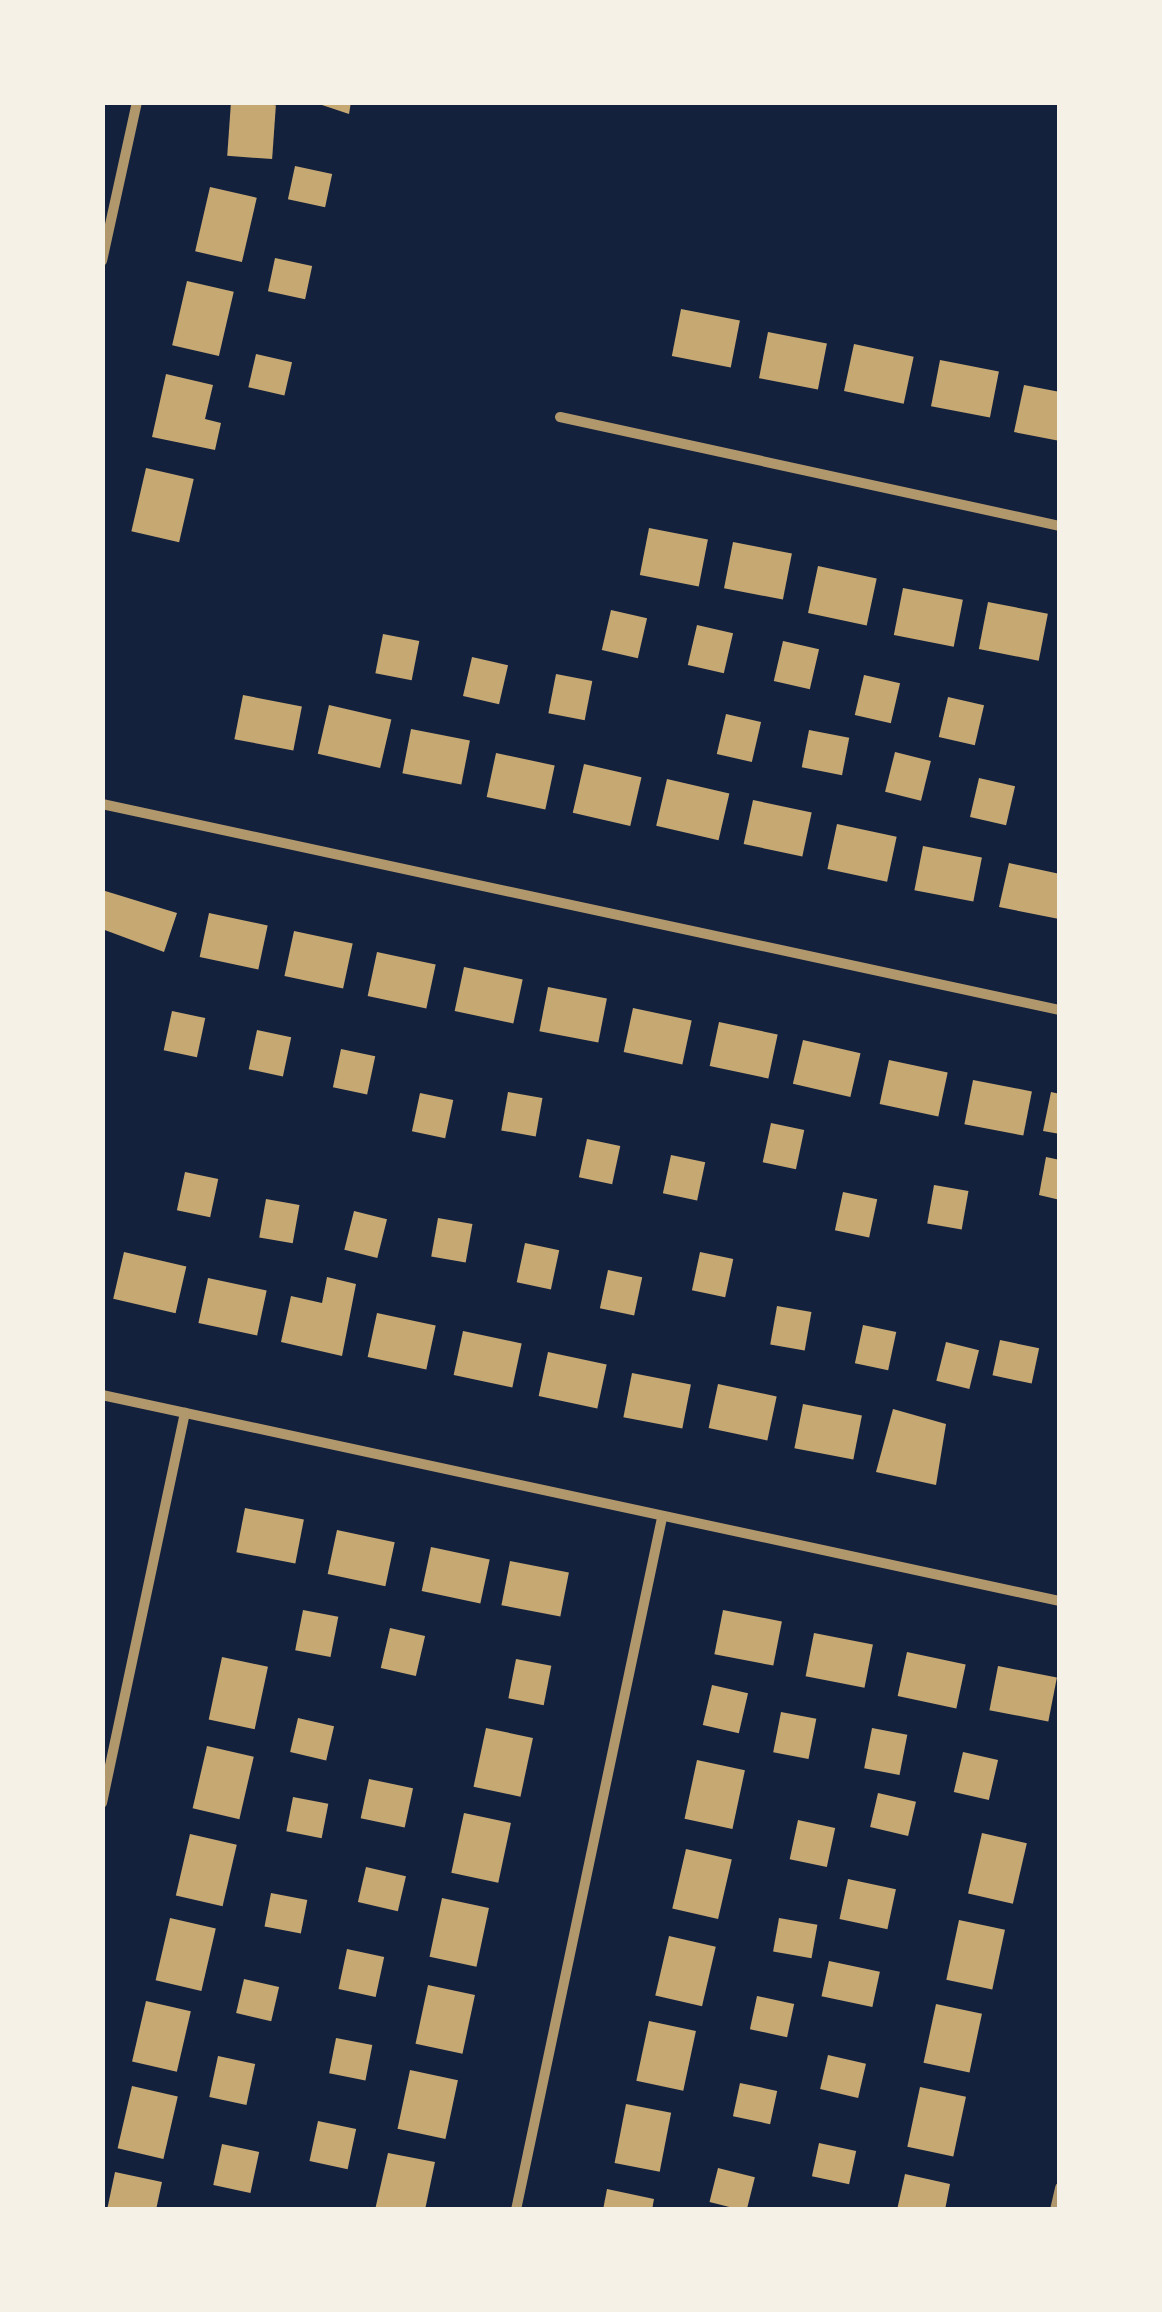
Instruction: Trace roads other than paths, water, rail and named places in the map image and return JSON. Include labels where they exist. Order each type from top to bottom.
[{"type":"street","points":[[102,261],[137,102]]},
{"type":"street","points":[[560,417],[1060,526]]},
{"type":"street","points":[[102,804],[1060,1010]]},
{"type":"street","points":[[102,1394],[1060,1601]]},
{"type":"street","points":[[102,1803],[185,1413]]},
{"type":"street","points":[[516,2210],[662,1518]]},
{"type":"street","points":[[1055,2210],[1060,2188]]}]
